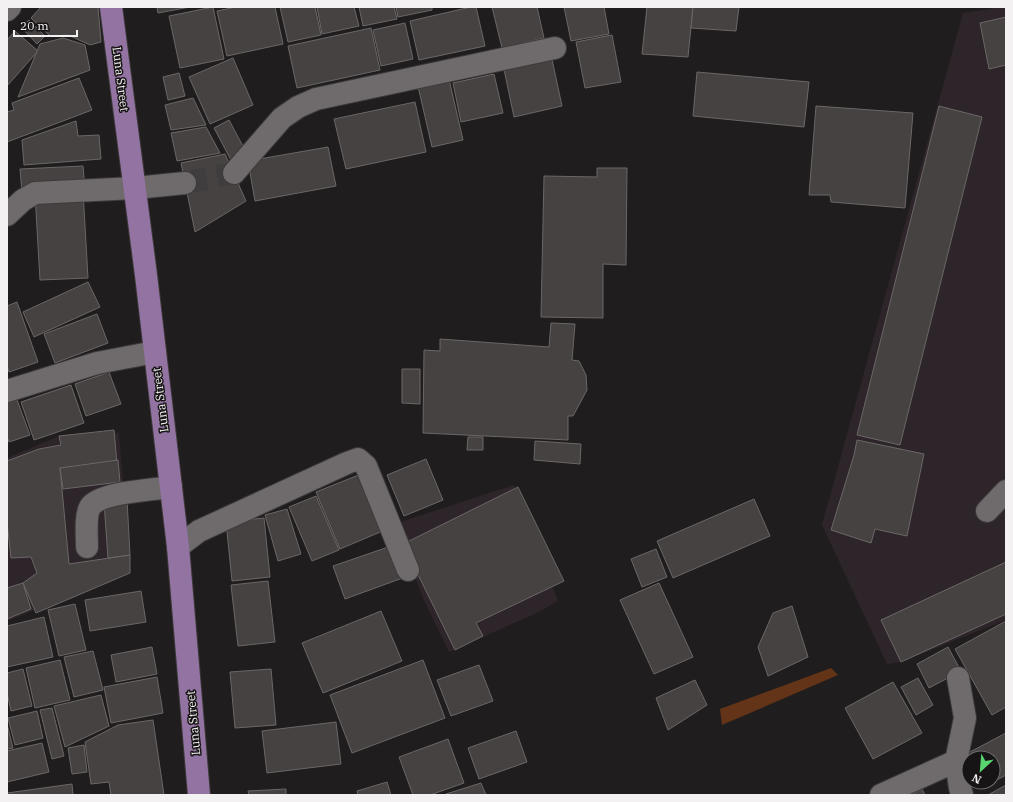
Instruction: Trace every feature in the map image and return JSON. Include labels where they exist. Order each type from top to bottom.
[{"type":"main road","name":"Luna Street","points":[[112,7],[146,275],[178,547],[199,795]]},
{"type":"street","points":[[7,10],[10,7]]},
{"type":"street","points":[[234,173],[282,118],[298,107],[316,99],[555,48]]},
{"type":"street","points":[[7,215],[23,200],[35,194],[134,188],[185,183]]},
{"type":"street","points":[[7,391],[97,363],[155,352]]},
{"type":"street","points":[[178,547],[199,531],[358,459],[366,466],[408,570]]},
{"type":"street","points":[[87,547],[87,516],[90,506],[99,500],[121,494],[171,488]]},
{"type":"street","points":[[986,511],[1006,491]]},
{"type":"street","points":[[958,678],[965,718],[956,761],[962,795]]},
{"type":"street","points":[[881,795],[956,761]]},
{"type":"shaded area","points":[[1006,7],[1006,620],[901,662],[887,664],[822,525],[963,13]]},
{"type":"shaded area","points":[[119,433],[130,573],[7,621],[7,458],[59,436]]},
{"type":"shaded area","points":[[514,485],[558,601],[539,612],[449,652],[423,598],[394,524]]},
{"type":"shaded area","points":[[831,668],[838,675],[722,725],[720,709]]},
{"type":"building","points":[[41,7],[98,7],[101,42],[90,45],[68,35],[50,36],[31,18]]},
{"type":"building","points":[[157,7],[190,7],[158,13]]},
{"type":"building","points":[[213,7],[224,59],[180,68],[169,16]]},
{"type":"building","points":[[236,7],[275,7],[283,44],[227,56],[217,11]]},
{"type":"building","points":[[280,7],[315,7],[321,35],[288,42]]},
{"type":"building","points":[[317,7],[354,7],[359,26],[322,34]]},
{"type":"building","points":[[359,7],[394,7],[397,19],[363,26]]},
{"type":"building","points":[[396,7],[432,7],[432,10],[398,17]]},
{"type":"building","points":[[476,7],[485,46],[419,60],[410,21]]},
{"type":"building","points":[[492,7],[537,7],[544,38],[502,48]]},
{"type":"building","points":[[564,7],[604,7],[609,34],[571,41]]},
{"type":"building","points":[[647,7],[693,7],[688,57],[642,54]]},
{"type":"building","points":[[693,7],[739,7],[736,31],[691,28]]},
{"type":"building","points":[[1006,17],[1006,65],[989,69],[980,23]]},
{"type":"building","points":[[29,20],[45,36],[37,44],[21,27]]},
{"type":"building","points":[[405,23],[413,59],[381,66],[373,30]]},
{"type":"building","points":[[371,28],[380,70],[297,88],[288,46]]},
{"type":"building","points":[[15,31],[38,51],[7,86],[7,40]]},
{"type":"building","points":[[612,35],[621,82],[585,88],[576,42]]},
{"type":"building","points":[[63,38],[85,45],[90,70],[18,97],[40,44]]},
{"type":"building","points":[[550,50],[562,106],[514,117],[502,60]]},
{"type":"building","points":[[233,58],[253,105],[210,124],[189,77]]},
{"type":"building","points":[[697,72],[809,82],[804,127],[693,116]]},
{"type":"building","points":[[179,73],[185,96],[168,100],[163,77]]},
{"type":"building","points":[[494,74],[503,113],[461,122],[453,83]]},
{"type":"building","points":[[448,75],[463,140],[432,147],[417,82]]},
{"type":"building","points":[[79,78],[92,110],[7,142],[7,112],[14,110],[12,103]]},
{"type":"building","points":[[193,98],[206,125],[171,130],[165,105]]},
{"type":"building","points":[[415,102],[426,152],[346,169],[334,119]]},
{"type":"building","points":[[816,106],[913,113],[905,208],[831,202],[830,195],[809,195]]},
{"type":"building","points":[[939,106],[982,117],[900,445],[857,435]]},
{"type":"building","points":[[229,120],[246,152],[231,160],[214,128]]},
{"type":"building","points":[[76,121],[78,136],[99,135],[101,159],[24,165],[22,140]]},
{"type":"building","points":[[206,127],[220,153],[177,161],[171,133]]},
{"type":"building","points":[[328,147],[336,186],[255,201],[248,161]]},
{"type":"building","points":[[225,154],[246,201],[195,232],[181,163]]},
{"type":"building","points":[[83,166],[85,190],[22,193],[20,169]]},
{"type":"building","points":[[597,168],[627,168],[626,265],[603,264],[603,318],[541,317],[544,176],[597,177]]},
{"type":"building","points":[[83,191],[88,278],[40,280],[35,194]]},
{"type":"building","points":[[88,282],[100,307],[34,337],[23,312]]},
{"type":"building","points":[[17,302],[38,362],[9,372],[7,366],[7,306]]},
{"type":"building","points":[[97,314],[108,343],[55,363],[44,334]]},
{"type":"building","points":[[551,323],[575,324],[572,360],[579,361],[586,375],[587,390],[573,416],[568,416],[568,440],[423,433],[424,350],[440,351],[440,339],[549,347]]},
{"type":"building","points":[[402,369],[420,369],[420,404],[402,403]]},
{"type":"building","points":[[109,372],[121,404],[86,416],[75,384]]},
{"type":"building","points":[[71,385],[84,423],[34,440],[21,402]]},
{"type":"building","points":[[17,400],[30,435],[9,442],[7,436],[7,403]]},
{"type":"building","points":[[114,430],[117,464],[60,468],[69,564],[130,555],[130,573],[36,613],[23,583],[37,573],[31,557],[11,558],[7,522],[7,461],[39,449],[61,445],[59,436]]},
{"type":"building","points":[[468,437],[483,437],[483,450],[467,450]]},
{"type":"building","points":[[857,440],[924,454],[907,536],[875,529],[871,543],[831,530],[854,455]]},
{"type":"building","points":[[535,441],[581,444],[580,464],[534,460]]},
{"type":"building","points":[[426,459],[443,500],[404,516],[387,475]]},
{"type":"building","points":[[118,460],[120,482],[63,489],[60,468]]},
{"type":"building","points":[[361,474],[385,530],[340,549],[316,492]]},
{"type":"building","points":[[518,487],[564,581],[476,623],[483,636],[455,650],[403,544]]},
{"type":"building","points":[[316,496],[339,550],[312,561],[289,507]]},
{"type":"building","points":[[127,499],[130,555],[108,558],[104,502]]},
{"type":"building","points":[[754,499],[770,536],[673,578],[657,541]]},
{"type":"building","points":[[287,509],[301,554],[278,561],[265,515]]},
{"type":"building","points":[[264,518],[270,577],[232,581],[226,522]]},
{"type":"building","points":[[397,544],[408,576],[345,599],[333,566]]},
{"type":"building","points":[[656,549],[667,577],[642,587],[631,559]]},
{"type":"building","points":[[1006,562],[1006,614],[901,662],[881,620]]},
{"type":"building","points":[[268,581],[275,642],[238,646],[231,585]]},
{"type":"building","points":[[23,583],[31,609],[7,619],[7,588]]},
{"type":"building","points":[[659,583],[693,657],[654,674],[620,600]]},
{"type":"building","points":[[141,591],[146,622],[90,631],[85,600]]},
{"type":"building","points":[[75,604],[86,650],[59,656],[48,610]]},
{"type":"building","points":[[792,606],[808,657],[768,676],[758,647],[773,613]]},
{"type":"building","points":[[381,611],[402,661],[323,693],[302,643]]},
{"type":"building","points":[[44,617],[53,657],[7,667],[7,626]]},
{"type":"building","points":[[1006,621],[1006,707],[992,715],[955,649]]},
{"type":"building","points":[[152,647],[157,674],[116,682],[111,655]]},
{"type":"building","points":[[948,647],[961,671],[929,688],[917,664]]},
{"type":"building","points":[[93,651],[103,690],[74,697],[64,657]]},
{"type":"building","points":[[60,660],[70,700],[35,708],[26,668]]},
{"type":"building","points":[[423,660],[445,718],[352,753],[330,695]]},
{"type":"building","points":[[479,665],[493,701],[451,716],[437,680]]},
{"type":"building","points":[[23,669],[32,706],[11,711],[7,693],[7,673]]},
{"type":"building","points":[[271,669],[276,725],[235,728],[230,672]]},
{"type":"building","points":[[157,677],[163,713],[111,723],[104,687]]},
{"type":"building","points":[[918,678],[933,705],[916,715],[901,687]]},
{"type":"building","points":[[695,680],[707,705],[668,730],[656,698]]},
{"type":"building","points":[[893,682],[922,733],[873,759],[845,708]]},
{"type":"building","points":[[101,695],[109,726],[65,747],[54,706]]},
{"type":"building","points":[[52,708],[64,756],[52,759],[40,710]]},
{"type":"building","points":[[37,711],[43,738],[15,745],[8,718]]},
{"type":"building","points":[[153,720],[164,795],[111,795],[109,782],[91,784],[85,742],[118,725]]},
{"type":"building","points":[[336,722],[341,764],[267,773],[262,731]]},
{"type":"building","points":[[7,724],[13,748],[7,749]]},
{"type":"building","points":[[516,731],[527,762],[479,779],[468,748]]},
{"type":"building","points":[[1006,733],[1006,775],[1001,778],[1001,750],[974,750]]},
{"type":"building","points":[[448,739],[464,783],[430,795],[413,795],[399,757]]},
{"type":"building","points":[[42,743],[49,772],[7,782],[7,751]]},
{"type":"building","points":[[84,745],[87,772],[72,774],[68,748]]},
{"type":"building","points":[[387,782],[391,795],[358,795],[357,791]]},
{"type":"building","points":[[481,783],[486,795],[446,795],[446,794]]},
{"type":"building","points":[[72,784],[73,795],[7,795],[7,793]]},
{"type":"building","points":[[1006,785],[1006,795],[988,795],[997,790],[1001,790],[1001,788]]},
{"type":"building","points":[[286,789],[286,795],[249,795],[248,791]]},
{"type":"building","points":[[922,789],[925,795],[911,795]]},
{"type":"tunnel","points":[[185,183],[234,173]]}]
